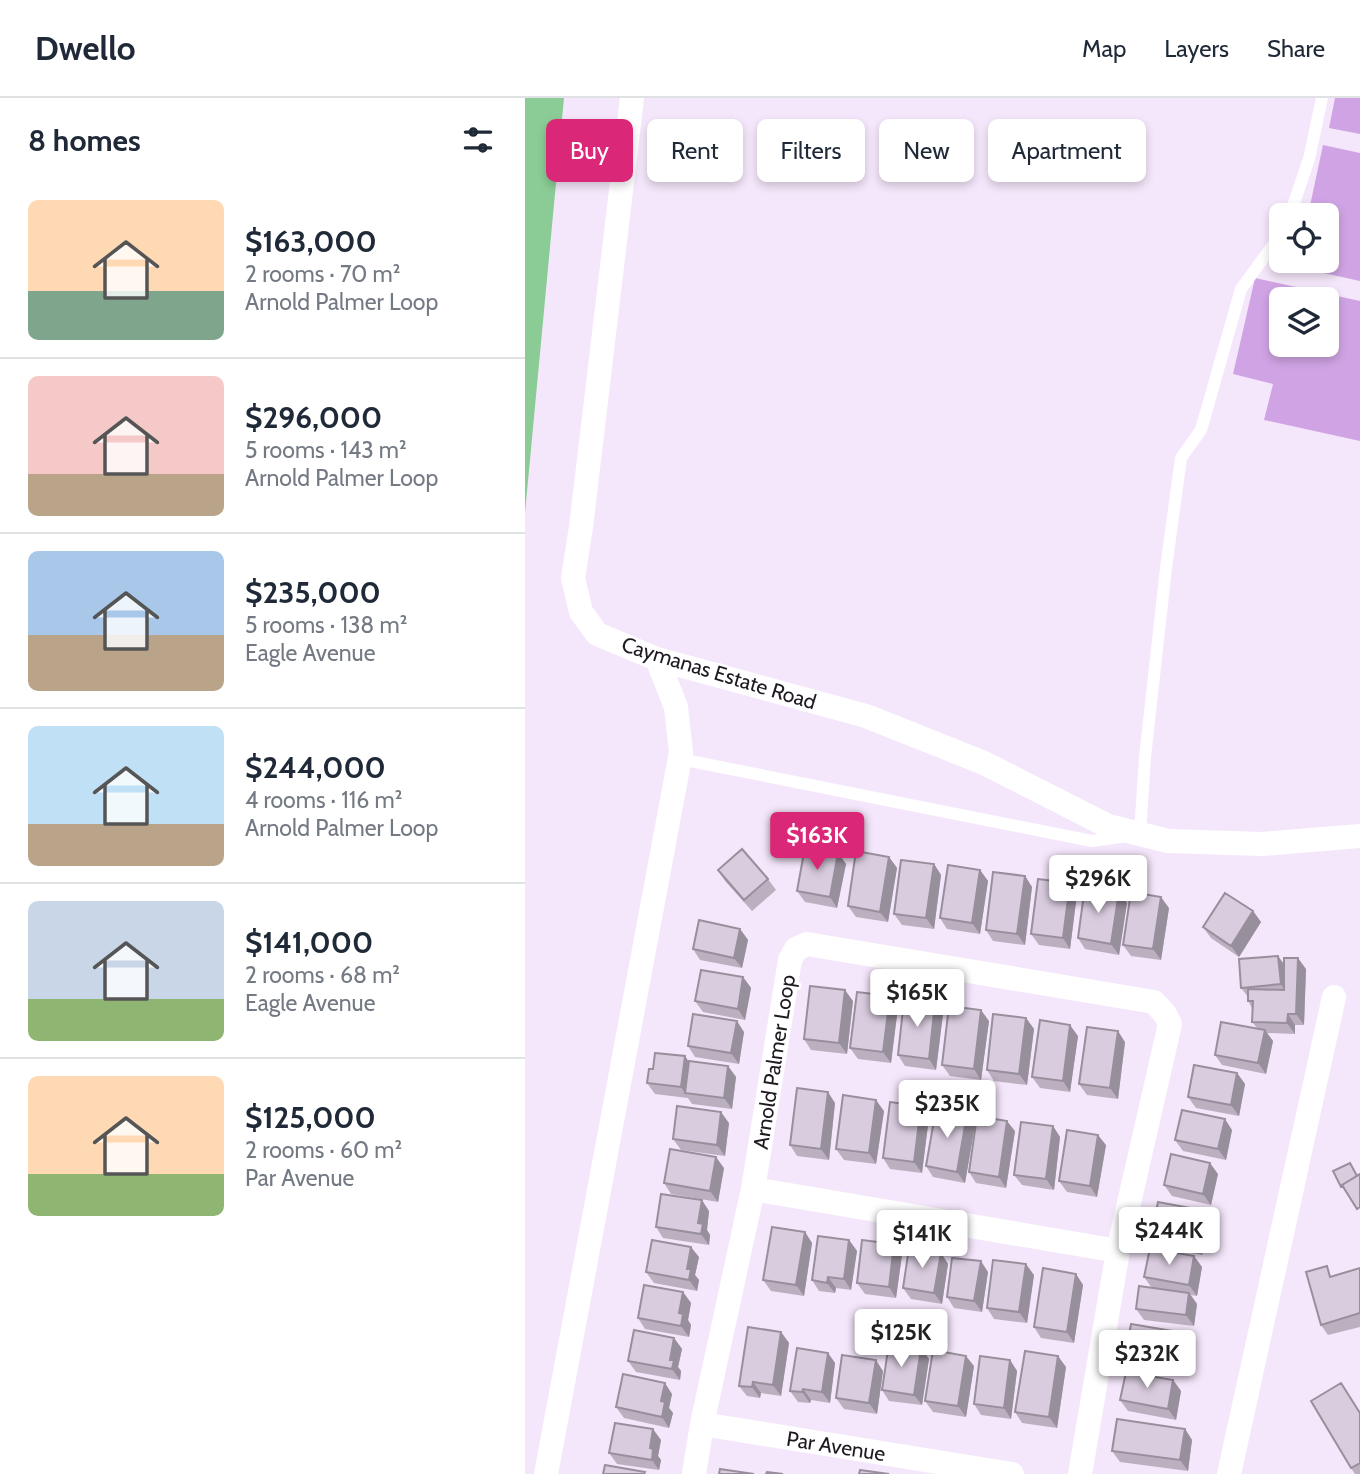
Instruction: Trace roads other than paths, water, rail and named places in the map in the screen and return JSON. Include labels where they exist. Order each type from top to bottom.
[{"type":"street","name":"Caymanas Estate Road","points":[[632,98],[573,578],[581,612],[597,635],[657,659],[866,716],[984,763],[1108,826],[1168,841],[1262,844],[1360,836]]},
{"type":"street","points":[[546,1474],[681,752],[676,707],[657,659]]},
{"type":"street","name":"Arnold Palmer Loop","points":[[694,1474],[702,1424],[753,1189],[790,960],[796,949],[807,944],[1154,1002],[1165,1014],[1170,1024],[1118,1251],[1080,1474]]},
{"type":"street","points":[[1229,1474],[1334,997]]},
{"type":"street","points":[[753,1189],[1118,1251]]},
{"type":"street","name":"Par Avenue","points":[[702,1424],[1011,1474]]},
{"type":"lane","points":[[1294,203],[1309,159],[1322,98]]},
{"type":"lane","points":[[680,759],[1092,841],[1140,834],[1145,757],[1161,609],[1181,458],[1201,430],[1241,289],[1269,250]]}]
